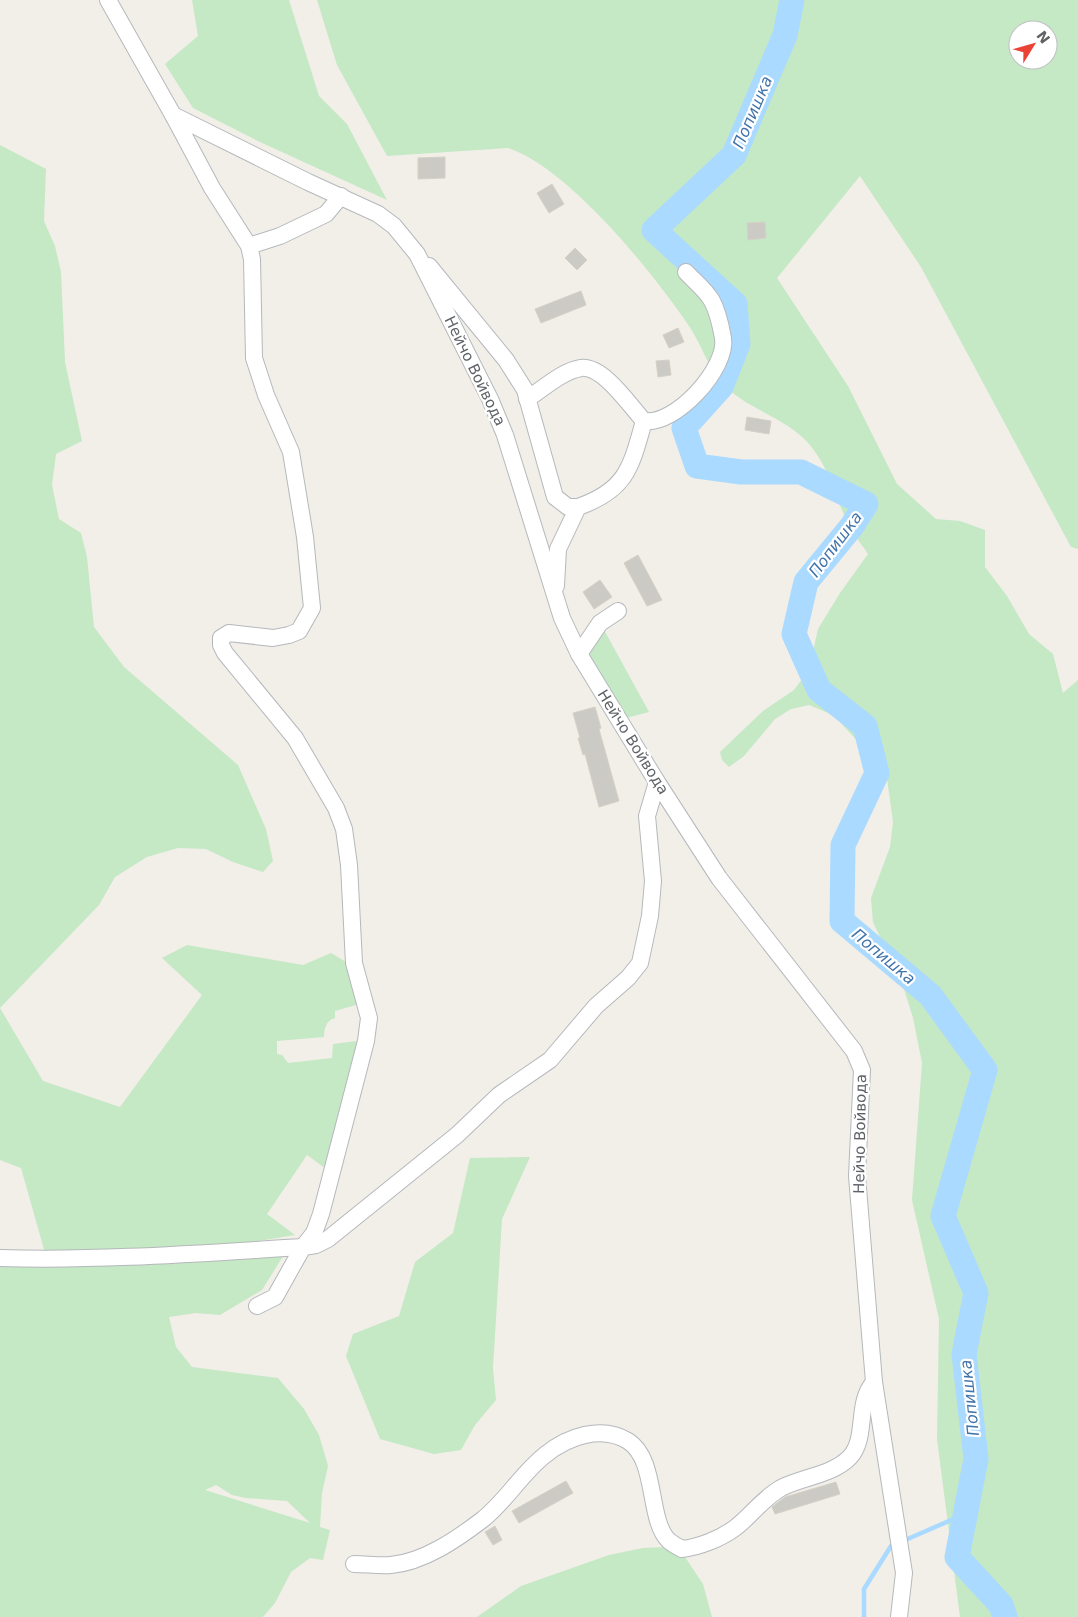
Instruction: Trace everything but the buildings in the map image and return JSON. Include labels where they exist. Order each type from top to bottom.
[{"type":"street","points":[[108,0],[212,188],[249,246],[252,260],[254,358],[266,395],[291,452],[305,537],[312,608],[299,631],[273,638],[229,633],[221,638],[221,645],[225,653],[295,738],[336,808],[344,829],[354,963],[369,1018],[366,1041],[321,1214],[314,1234],[303,1247],[275,1297],[257,1306]]},
{"type":"street","name":"Нейчо Войвода","points":[[173,115],[308,182],[378,214],[394,226],[417,254],[490,399],[505,435],[562,618],[579,654],[657,782],[719,878],[854,1051],[862,1070],[857,1176],[874,1382],[904,1573],[900,1617]]},
{"type":"street","points":[[249,246],[280,236],[326,214],[341,196]]},
{"type":"street","points":[[417,254],[440,277],[506,360],[527,399],[550,487],[555,497],[568,507],[578,507],[601,498],[617,485],[628,471],[644,420]]},
{"type":"street","points":[[527,399],[568,373],[581,368],[592,369],[628,401],[644,420],[650,422],[664,417],[692,397],[711,374],[722,353],[723,340],[712,301],[686,272]]},
{"type":"street","points":[[555,595],[558,549],[578,507]]},
{"type":"street","points":[[579,654],[600,623],[618,611]]},
{"type":"street","points":[[0,1258],[72,1259],[303,1247],[316,1245],[328,1240],[457,1135],[499,1095],[550,1060],[596,1006],[628,978],[640,963],[650,916],[653,881],[647,816],[657,782]]},
{"type":"street","points":[[354,1564],[391,1565],[408,1562],[433,1551],[483,1519],[511,1493],[544,1455],[566,1441],[606,1432],[630,1442],[643,1458],[660,1522],[668,1540],[682,1549],[698,1547],[734,1529],[761,1501],[782,1488],[836,1467],[849,1458],[856,1448],[866,1391],[874,1382]]},
{"type":"green space","points":[[192,0],[289,0],[319,96],[347,124],[387,200],[260,142],[193,108],[165,64],[198,36]]},
{"type":"green space","points":[[317,0],[1078,0],[1078,549],[1071,547],[921,267],[860,176],[777,278],[848,386],[897,484],[936,519],[960,521],[985,530],[985,567],[1007,596],[1029,634],[1053,654],[1063,693],[1078,680],[1078,1617],[960,1617],[937,1439],[939,1319],[912,1200],[922,1063],[913,1018],[904,989],[873,922],[871,898],[890,847],[893,822],[886,771],[833,715],[809,705],[791,709],[775,719],[744,756],[729,767],[722,760],[720,752],[763,711],[794,690],[809,670],[818,629],[840,593],[868,554],[851,529],[823,465],[810,445],[791,428],[746,402],[726,387],[710,365],[689,326],[654,279],[608,225],[557,177],[532,159],[508,148],[387,156],[337,65]]},
{"type":"green space","points":[[0,145],[46,169],[44,221],[55,246],[61,272],[65,362],[82,441],[56,454],[52,485],[59,519],[81,533],[87,557],[94,627],[124,667],[238,765],[266,829],[273,861],[263,872],[233,862],[206,849],[178,848],[147,857],[115,877],[99,905],[0,1008]]},
{"type":"green space","points":[[603,628],[649,712],[626,718],[586,653]]},
{"type":"green space","points":[[187,945],[303,965],[331,953],[351,965],[363,1003],[335,1011],[335,1018],[326,1025],[324,1037],[277,1041],[277,1054],[282,1055],[288,1063],[332,1058],[333,1044],[365,1040],[329,1171],[307,1155],[267,1214],[295,1235],[240,1244],[45,1253],[21,1168],[0,1160],[0,1008],[43,1081],[120,1107],[202,995],[162,958]]},
{"type":"green space","points":[[530,1157],[502,1219],[493,1368],[496,1400],[475,1425],[461,1450],[434,1454],[380,1439],[346,1356],[353,1334],[399,1316],[415,1262],[453,1233],[470,1158]]},
{"type":"green space","points":[[285,1253],[262,1290],[220,1315],[196,1313],[169,1317],[176,1347],[192,1367],[278,1378],[304,1409],[319,1435],[328,1466],[322,1493],[320,1527],[330,1530],[323,1560],[310,1558],[291,1572],[275,1603],[263,1617],[0,1617],[0,1266]],"holes":[[[216,1485],[232,1495],[287,1501],[310,1523],[205,1490]]]},
{"type":"green space","points":[[665,1547],[685,1557],[703,1584],[712,1617],[477,1617],[521,1586],[609,1555],[643,1548]]},
{"type":"waterway","name":"Попишка","points":[[792,0],[785,35],[734,155],[654,230],[735,304],[738,344],[721,387],[684,428],[697,466],[741,472],[801,472],[866,504],[852,526],[806,582],[794,634],[819,690],[865,726],[877,773],[843,845],[842,921],[930,995],[985,1070],[943,1216],[976,1293],[964,1354],[976,1459],[957,1557],[1001,1605],[1005,1617]]},
{"type":"waterway","points":[[903,1541],[965,1514]]},
{"type":"waterway","points":[[864,1617],[864,1589],[891,1546],[896,1544]]}]
